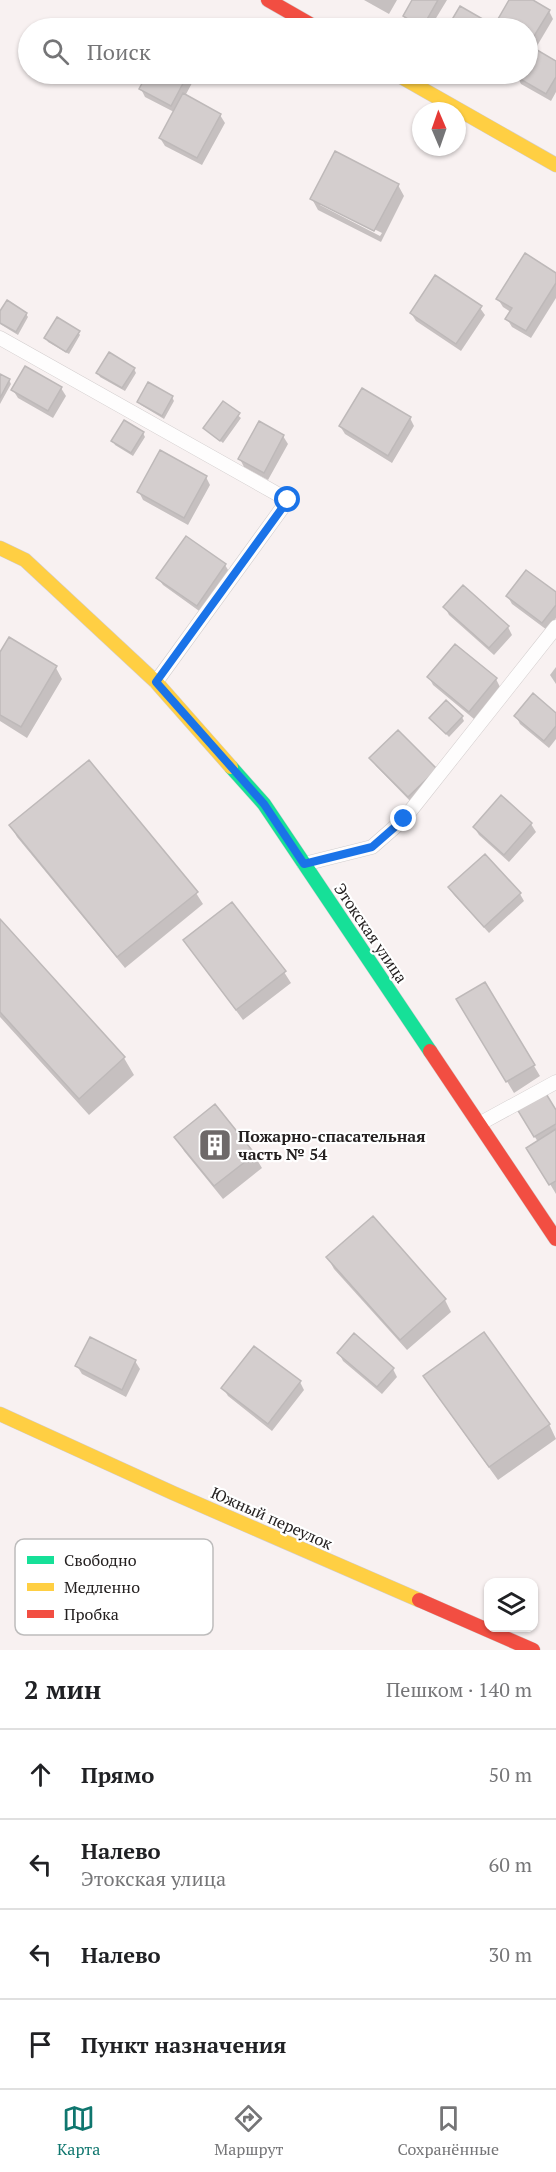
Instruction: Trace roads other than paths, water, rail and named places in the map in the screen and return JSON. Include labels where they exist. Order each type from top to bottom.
[{"type":"main road","points":[[267,0],[299,18]]},
{"type":"main road","points":[[414,84],[556,165]]},
{"type":"main road","name":"Этокская улица","points":[[0,548],[25,560],[156,682],[264,804],[556,1239]]},
{"type":"main road","name":"Южный переулок","points":[[0,1414],[173,1493],[533,1650]]},
{"type":"lane","points":[[0,338],[288,500],[156,682]]},
{"type":"lane","points":[[304,864],[372,847],[404,819],[556,627]]},
{"type":"lane","points":[[479,1124],[556,1082]]},
{"type":"place","name":"Пожарно-спасательная часть № 54","points":[[215,1145]]}]
